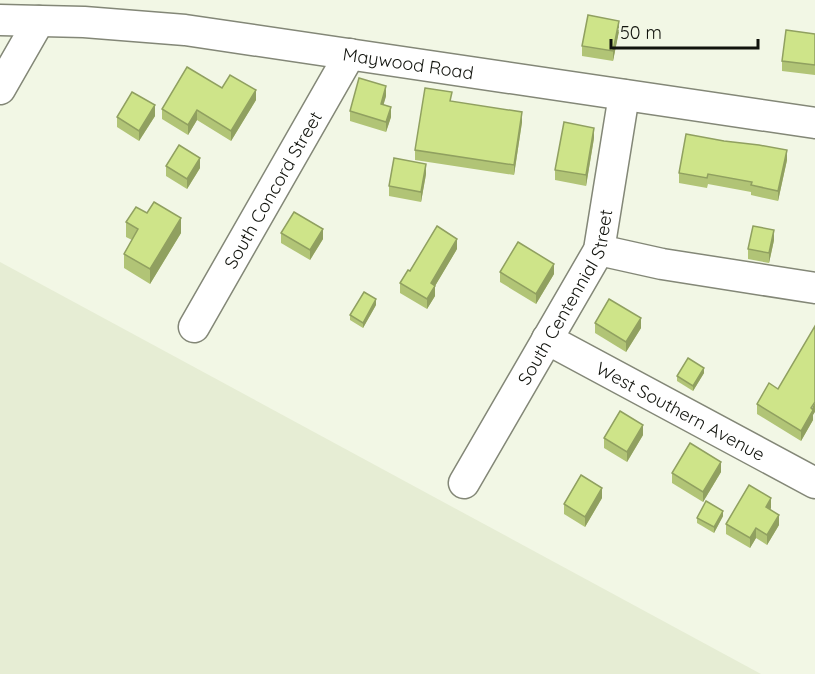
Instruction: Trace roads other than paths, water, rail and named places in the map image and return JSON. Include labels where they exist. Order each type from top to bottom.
[{"type":"street","name":"Maywood Road","points":[[0,20],[94,22],[185,30],[815,123]]},
{"type":"street","points":[[0,89],[39,21]]},
{"type":"street","name":"South Concord Street","points":[[194,327],[350,54]]},
{"type":"street","name":"South Centennial Street","points":[[464,483],[599,250],[624,95]]},
{"type":"street","points":[[599,250],[662,264],[815,288]]},
{"type":"street","name":"West Southern Avenue","points":[[547,339],[815,483]]}]
